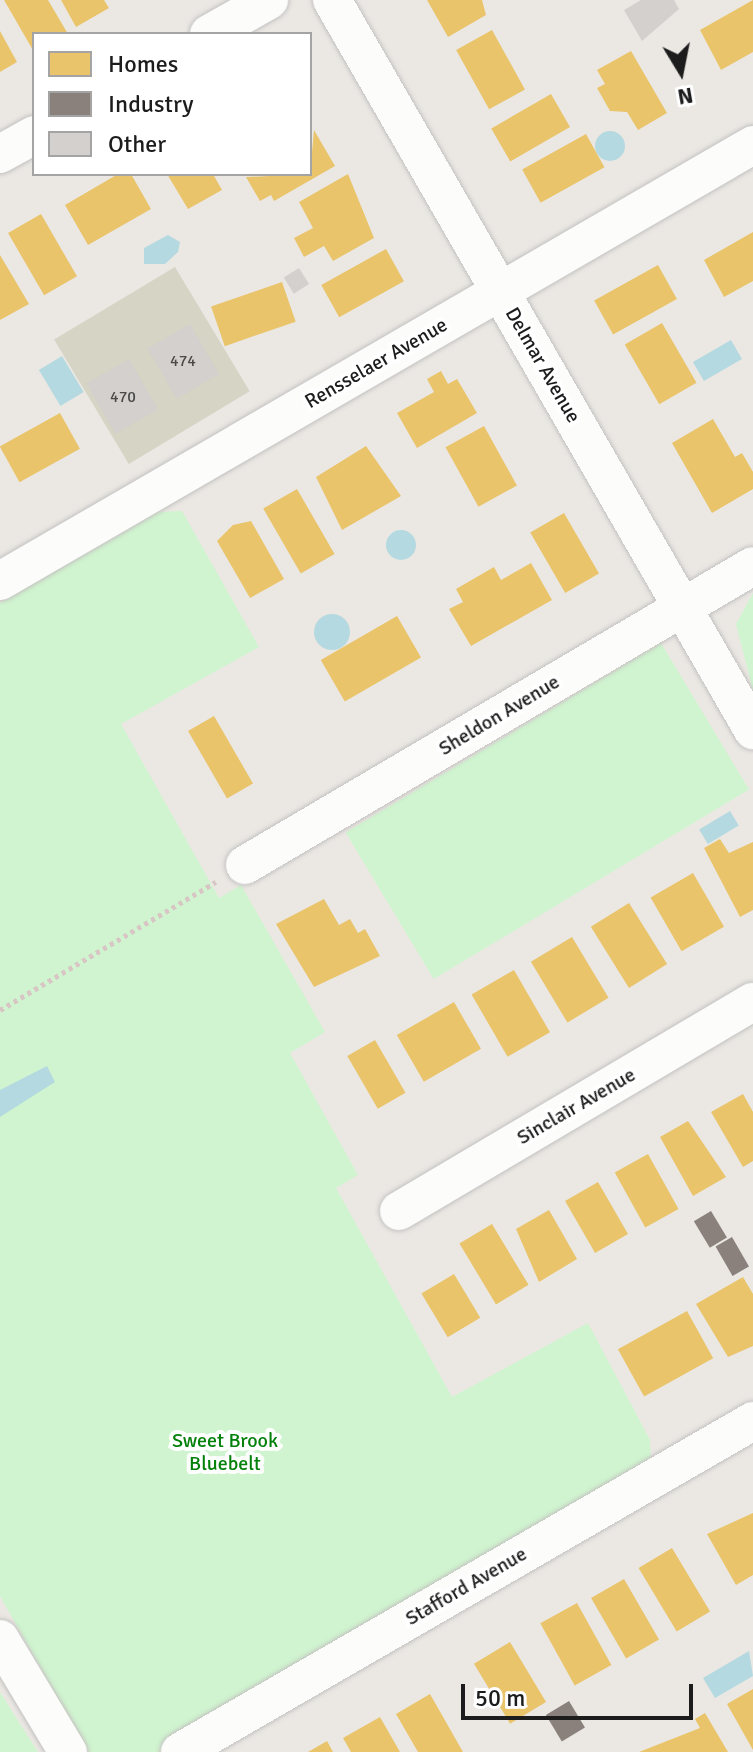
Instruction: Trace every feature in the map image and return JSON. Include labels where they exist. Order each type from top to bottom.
[{"type":"street","points":[[213,32],[269,0]]},
{"type":"street","name":"Delmar Avenue","points":[[332,0],[753,730]]},
{"type":"street","points":[[0,154],[32,136]]},
{"type":"street","name":"Rensselaer Avenue","points":[[0,581],[753,145]]},
{"type":"street","name":"Sheldon Avenue","points":[[245,865],[753,566]]},
{"type":"street","name":"Sinclair Avenue","points":[[399,1211],[753,1002]]},
{"type":"street","name":"Stafford Avenue","points":[[180,1752],[753,1421]]},
{"type":"street","points":[[0,1639],[68,1752]]},
{"type":"path","points":[[0,1010],[245,865]]},
{"type":"shaded area","points":[[175,267],[250,391],[129,464],[54,340]]},
{"type":"green space","name":"Sweet Brook Bluebelt","points":[[182,511],[259,647],[121,724],[219,898],[241,885],[325,1032],[290,1053],[358,1175],[336,1188],[452,1397],[588,1323],[650,1440],[651,1460],[162,1752],[88,1752],[0,1596],[0,603],[159,512]]},
{"type":"green space","points":[[753,593],[753,691],[736,624]]},
{"type":"green space","points":[[661,643],[749,790],[434,979],[346,833]]},
{"type":"green space","points":[[0,1692],[38,1752],[0,1752]]},
{"type":"water","points":[[610,131],[616,132],[624,140],[624,152],[616,160],[610,161],[604,160],[596,152],[595,146],[596,140],[604,132]]},
{"type":"water","points":[[168,235],[180,242],[178,252],[165,264],[144,264],[144,248]]},
{"type":"water","points":[[731,340],[742,359],[704,381],[693,362]]},
{"type":"water","points":[[62,356],[84,392],[60,406],[39,370]]},
{"type":"water","points":[[401,530],[412,534],[416,545],[412,556],[401,560],[390,556],[386,545],[390,534]]},
{"type":"water","points":[[332,614],[345,619],[350,632],[345,645],[332,650],[319,645],[314,632],[319,619]]},
{"type":"water","points":[[730,811],[739,826],[708,844],[699,830]]},
{"type":"water","points":[[47,1066],[55,1082],[0,1117],[0,1090]]},
{"type":"water","points":[[749,1651],[753,1676],[715,1698],[703,1678]]},
{"type":"building: Homes","points":[[4,0],[48,0],[67,32],[32,32],[32,49]]},
{"type":"building: Homes","points":[[61,0],[104,0],[109,8],[76,27]]},
{"type":"building: Homes","points":[[427,0],[482,0],[486,15],[448,37]]},
{"type":"building: Homes","points":[[753,0],[753,52],[721,70],[700,30]]},
{"type":"building: Homes","points":[[492,30],[525,89],[489,109],[456,50]]},
{"type":"building: Homes","points":[[0,31],[17,62],[0,72]]},
{"type":"building: Homes","points":[[631,51],[667,113],[638,130],[627,112],[610,111],[597,88],[605,84],[597,70]]},
{"type":"building: Homes","points":[[551,94],[570,127],[510,161],[491,129]]},
{"type":"building: Homes","points":[[314,130],[335,166],[274,201],[271,195],[260,201],[246,177],[312,176]]},
{"type":"building: Homes","points":[[586,134],[604,167],[541,203],[522,169]]},
{"type":"building: Homes","points":[[348,174],[374,238],[333,261],[324,246],[304,257],[294,238],[313,228],[299,202]]},
{"type":"building: Homes","points":[[115,176],[132,176],[151,209],[88,245],[65,205]]},
{"type":"building: Homes","points":[[168,176],[214,176],[222,190],[188,209]]},
{"type":"building: Homes","points":[[41,214],[77,276],[44,295],[8,233]]},
{"type":"building: Homes","points":[[753,232],[753,281],[724,297],[704,260]]},
{"type":"building: Homes","points":[[386,249],[404,281],[339,317],[321,285]]},
{"type":"building: Homes","points":[[0,255],[29,304],[0,320]]},
{"type":"building: Homes","points":[[658,265],[677,299],[613,335],[594,300]]},
{"type":"building: Homes","points":[[282,282],[296,322],[225,346],[211,306]]},
{"type":"building: Homes","points":[[662,323],[696,383],[659,404],[625,344]]},
{"type":"building: Homes","points":[[441,371],[448,384],[457,379],[477,413],[417,448],[397,413],[434,392],[427,379]]},
{"type":"building: Homes","points":[[60,413],[80,449],[20,482],[0,446]]},
{"type":"building: Homes","points":[[713,419],[735,457],[742,453],[753,472],[753,489],[712,513],[672,443]]},
{"type":"building: Homes","points":[[484,426],[517,485],[478,507],[446,447]]},
{"type":"building: Homes","points":[[366,446],[401,496],[342,530],[316,477]]},
{"type":"building: Homes","points":[[297,489],[334,554],[301,573],[263,508]]},
{"type":"building: Homes","points":[[564,513],[599,574],[565,593],[530,532]]},
{"type":"building: Homes","points":[[251,521],[284,579],[250,598],[217,541],[233,525]]},
{"type":"building: Homes","points":[[531,563],[552,600],[471,646],[449,609],[463,602],[456,589],[494,567],[501,580]]},
{"type":"building: Homes","points":[[397,616],[421,658],[345,702],[321,660]]},
{"type":"building: Homes","points":[[214,716],[253,784],[227,799],[188,731]]},
{"type":"building: Homes","points":[[720,839],[729,853],[753,842],[753,910],[740,917],[704,848]]},
{"type":"building: Homes","points":[[693,873],[724,927],[682,951],[651,898]]},
{"type":"building: Homes","points":[[324,899],[339,925],[350,919],[358,933],[365,929],[380,956],[314,987],[276,924]]},
{"type":"building: Homes","points":[[629,903],[667,964],[629,988],[591,927]]},
{"type":"building: Homes","points":[[572,937],[609,998],[567,1023],[531,962]]},
{"type":"building: Homes","points":[[514,970],[550,1032],[508,1057],[472,994]]},
{"type":"building: Homes","points":[[454,1002],[481,1049],[424,1082],[397,1035]]},
{"type":"building: Homes","points":[[375,1040],[406,1093],[378,1109],[347,1056]]},
{"type":"building: Homes","points":[[743,1094],[753,1112],[753,1161],[743,1167],[711,1112]]},
{"type":"building: Homes","points":[[688,1121],[726,1177],[693,1196],[660,1137]]},
{"type":"building: Homes","points":[[648,1154],[679,1209],[645,1228],[615,1172]]},
{"type":"building: Homes","points":[[598,1182],[628,1234],[595,1253],[565,1201]]},
{"type":"building: Homes","points":[[549,1210],[577,1259],[539,1282],[516,1229]]},
{"type":"building: Homes","points":[[492,1224],[529,1285],[496,1304],[459,1244]]},
{"type":"building: Homes","points":[[454,1274],[480,1318],[448,1337],[421,1294]]},
{"type":"building: Homes","points":[[743,1277],[753,1294],[753,1346],[728,1357],[696,1304]]},
{"type":"building: Homes","points":[[687,1311],[713,1358],[644,1397],[618,1349]]},
{"type":"building: Homes","points":[[753,1513],[753,1575],[736,1585],[707,1534]]},
{"type":"building: Homes","points":[[672,1548],[710,1611],[677,1632],[639,1568]]},
{"type":"building: Homes","points":[[624,1579],[659,1640],[626,1659],[591,1598]]},
{"type":"building: Homes","points":[[577,1603],[611,1665],[575,1685],[540,1623]]},
{"type":"building: Homes","points":[[510,1642],[546,1702],[510,1724],[474,1664]]},
{"type":"building: Homes","points":[[753,1689],[753,1750],[727,1704]]},
{"type":"building: Homes","points":[[430,1694],[463,1752],[418,1752],[396,1714]]},
{"type":"building: Homes","points":[[705,1713],[728,1752],[639,1752],[700,1728],[695,1719]]},
{"type":"building: Homes","points":[[380,1717],[400,1752],[351,1752],[343,1738]]},
{"type":"building: Homes","points":[[327,1741],[333,1752],[308,1752],[315,1748]]},
{"type":"building: Industry","points":[[711,1211],[727,1238],[710,1248],[694,1221]]},
{"type":"building: Industry","points":[[732,1237],[749,1266],[733,1276],[716,1246]]},
{"type":"building: Industry","points":[[569,1701],[585,1728],[562,1741],[546,1715]]},
{"type":"building: Other","points":[[641,0],[674,0],[679,9],[642,41],[624,10]]},
{"type":"building: Other","points":[[299,268],[309,284],[294,294],[284,278]]},
{"type":"building: Other","points":[[190,324],[219,374],[177,399],[148,348]]},
{"type":"building: Other","points":[[129,359],[158,409],[116,434],[87,384]]}]
